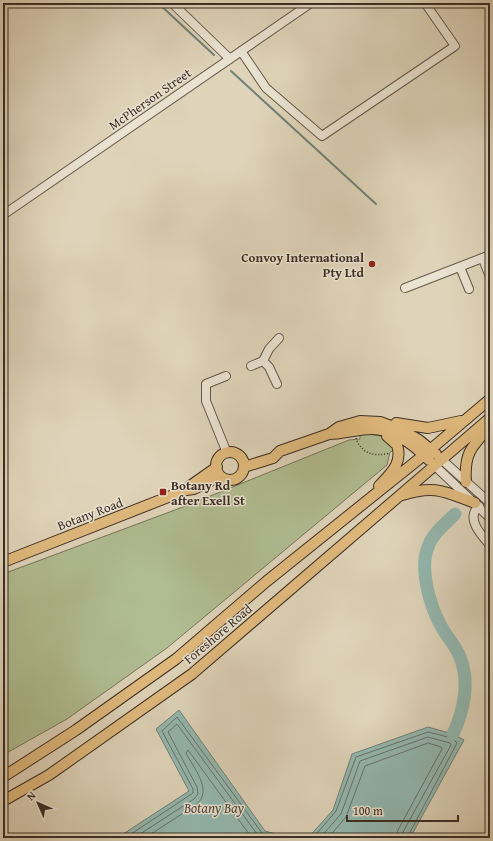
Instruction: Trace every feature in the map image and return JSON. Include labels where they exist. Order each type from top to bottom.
[{"type":"main road","points":[[428,452],[490,399]]},
{"type":"main road","points":[[380,422],[402,430],[419,440],[438,462],[490,418]]},
{"type":"main road","points":[[243,463],[271,451],[280,452],[328,434],[349,423],[369,421],[392,422],[428,428],[465,420]]},
{"type":"main road","points":[[466,482],[465,466],[467,453],[490,427]]},
{"type":"main road","points":[[328,434],[343,434],[372,429],[391,434],[428,452]]},
{"type":"main road","points":[[357,431],[382,434],[389,437],[397,445],[399,452],[398,463],[366,502]]},
{"type":"main road","name":"Foreshore Road","points":[[3,776],[76,730],[176,659],[267,581],[428,452]]},
{"type":"main road","points":[[227,453],[235,454],[243,463],[241,475],[233,480],[224,479],[218,471],[219,458],[227,453]]},
{"type":"main road","name":"Foreshore Road","points":[[3,801],[48,776],[192,674],[438,462]]},
{"type":"main road","name":"Botany Road","points":[[3,562],[186,490],[194,489],[218,471]]},
{"type":"main road","points":[[399,496],[430,489],[445,491],[477,504]]},
{"type":"street","points":[[172,3],[230,59]]},
{"type":"street","name":"McPherson Street","points":[[3,215],[311,3]]},
{"type":"street","points":[[241,51],[266,88],[322,136],[455,46],[425,3]]},
{"type":"street","points":[[405,288],[486,257],[490,277]]},
{"type":"street","points":[[460,267],[469,289]]},
{"type":"street","points":[[251,366],[263,361],[269,349],[280,338]]},
{"type":"street","points":[[263,361],[269,367],[277,384]]},
{"type":"street","points":[[226,376],[206,384],[206,401],[227,453]]},
{"type":"street","points":[[438,462],[489,501]]},
{"type":"street","points":[[438,462],[490,518]]},
{"type":"street","points":[[477,504],[473,517],[477,530],[490,545]]},
{"type":"path","points":[[357,431],[359,446],[368,453],[381,455],[394,452]]},
{"type":"green space","points":[[366,433],[384,437],[395,447],[393,451],[390,452],[387,465],[167,648],[67,719],[3,755],[3,574],[183,507],[349,440],[360,439],[360,434]]},
{"type":"water","name":"Botany Bay","points":[[179,710],[265,831],[290,838],[117,838],[189,791],[156,729]]},
{"type":"water","points":[[428,727],[453,734],[464,740],[410,838],[308,838],[333,810],[352,754]]},
{"type":"waterway","points":[[158,3],[214,55]]},
{"type":"waterway","points":[[231,71],[376,204]]},
{"type":"waterway","points":[[453,734],[463,706],[465,676],[458,653],[441,626],[433,608],[427,587],[425,566],[430,542],[455,514]]},
{"type":"place","name":"Convoy International Pty Ltd","points":[[372,264]]},
{"type":"place","name":"Botany Rd after Exell St","points":[[163,492]]}]
